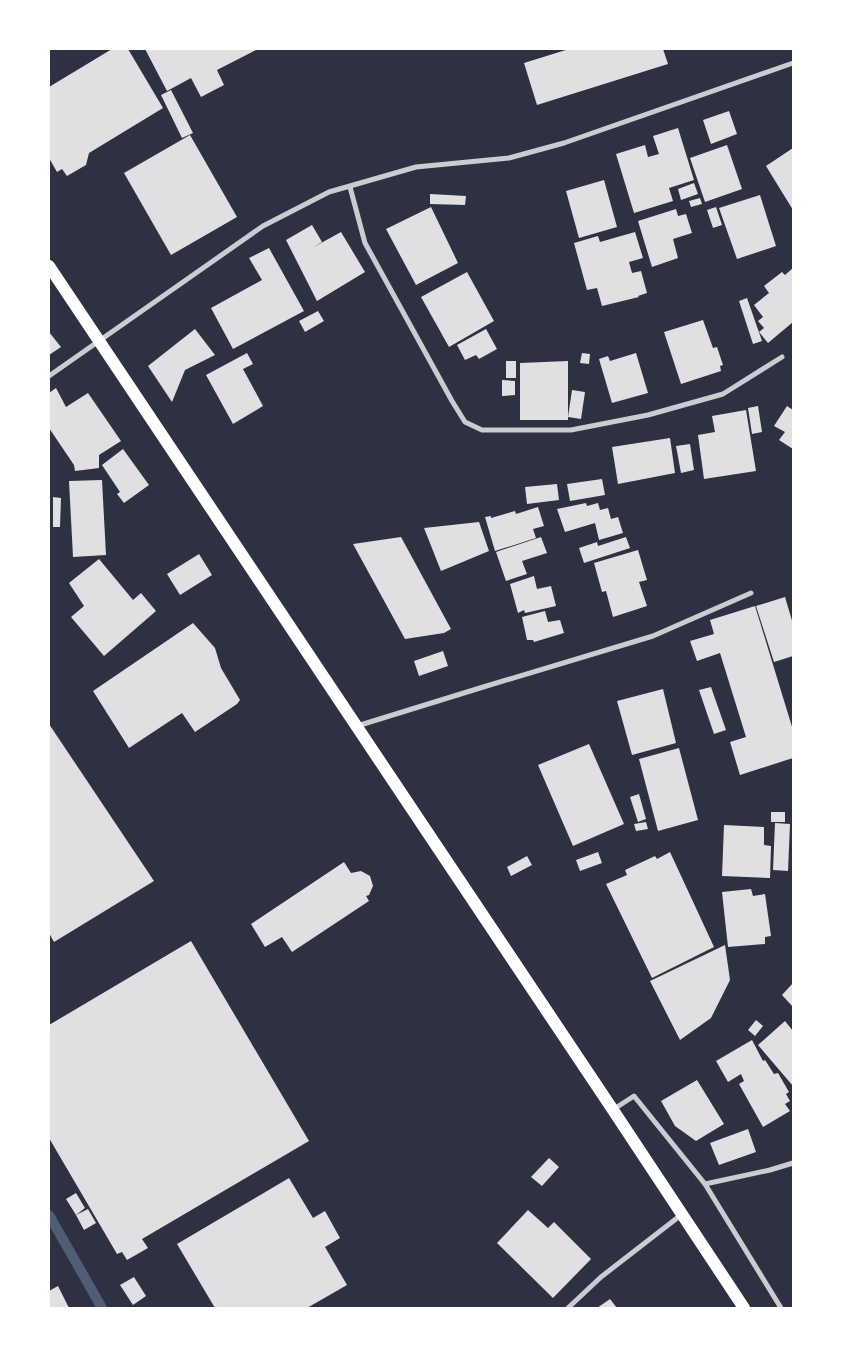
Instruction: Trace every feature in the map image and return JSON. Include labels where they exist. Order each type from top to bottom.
[{"type":"main road","points":[[49,266],[744,1308]]},
{"type":"street","points":[[49,376],[263,226],[329,192],[416,168],[509,158],[564,143],[793,63]]},
{"type":"street","points":[[350,186],[365,242],[465,422],[482,430],[571,430],[648,415],[722,394],[782,357]]},
{"type":"street","points":[[357,726],[653,636],[751,593]]},
{"type":"street","points":[[613,1110],[634,1096],[706,1184],[781,1308]]},
{"type":"street","points":[[706,1184],[793,1163]]},
{"type":"street","points":[[568,1308],[601,1277],[681,1215]]},
{"type":"building","points":[[112,49],[128,49],[163,108],[89,153],[86,165],[67,176],[62,169],[57,172],[49,158],[49,87]]},
{"type":"building","points":[[145,49],[258,49],[217,70],[224,85],[201,97],[191,78],[167,91]]},
{"type":"building","points":[[569,49],[663,49],[668,64],[537,105],[524,63]]},
{"type":"building","points":[[171,90],[193,133],[182,138],[161,95]]},
{"type":"building","points":[[729,111],[737,134],[711,144],[703,120]]},
{"type":"building","points":[[678,128],[694,180],[669,188],[673,201],[634,213],[616,154],[645,145],[648,157],[659,154],[653,136]]},
{"type":"building","points":[[190,135],[237,217],[171,255],[124,173]]},
{"type":"building","points":[[727,145],[742,189],[705,202],[690,158]]},
{"type":"building","points":[[793,148],[793,210],[766,166]]},
{"type":"building","points":[[604,180],[617,227],[579,238],[566,191]]},
{"type":"building","points":[[694,183],[698,194],[681,200],[678,189]]},
{"type":"building","points":[[430,194],[466,196],[465,205],[430,204]]},
{"type":"building","points":[[760,195],[776,246],[737,259],[719,208]]},
{"type":"building","points":[[700,198],[702,204],[691,207],[689,201]]},
{"type":"building","points":[[431,207],[458,263],[416,285],[386,229]]},
{"type":"building","points":[[716,207],[722,225],[713,228],[707,210]]},
{"type":"building","points":[[676,209],[678,216],[686,214],[692,233],[673,239],[678,258],[652,267],[638,221]]},
{"type":"building","points":[[312,225],[322,242],[312,248],[341,232],[365,272],[317,301],[286,240]]},
{"type":"building","points":[[635,232],[643,258],[629,262],[632,273],[641,271],[647,293],[639,297],[602,306],[597,288],[587,290],[574,243],[598,236],[600,242]]},
{"type":"building","points":[[269,248],[304,311],[233,349],[211,308],[262,280],[249,258]]},
{"type":"building","points":[[793,268],[793,322],[768,343],[759,332],[764,328],[758,321],[763,317],[754,305],[769,293],[764,286],[782,272],[785,275]]},
{"type":"building","points":[[467,272],[494,321],[449,347],[421,297]]},
{"type":"building","points":[[747,298],[762,341],[753,344],[739,301]]},
{"type":"building","points":[[318,311],[324,321],[305,332],[299,321]]},
{"type":"building","points":[[703,320],[713,348],[717,347],[723,365],[720,366],[721,371],[681,384],[664,332]]},
{"type":"building","points":[[195,329],[215,355],[185,370],[172,402],[148,366]]},
{"type":"building","points":[[486,329],[497,349],[479,359],[476,355],[465,360],[457,345]]},
{"type":"building","points":[[49,332],[61,347],[49,355]]},
{"type":"building","points":[[247,353],[253,364],[243,369],[263,406],[233,424],[206,375]]},
{"type":"building","points":[[582,353],[590,354],[589,364],[580,363]]},
{"type":"building","points":[[636,353],[648,393],[612,403],[599,359],[608,356],[610,361]]},
{"type":"building","points":[[506,361],[516,361],[516,378],[506,378]]},
{"type":"building","points":[[568,361],[568,420],[520,420],[520,363]]},
{"type":"building","points":[[502,380],[515,381],[515,395],[502,396]]},
{"type":"building","points":[[56,388],[66,407],[88,393],[121,441],[99,455],[99,468],[75,471],[74,465],[49,428],[49,393]]},
{"type":"building","points":[[572,390],[585,392],[581,419],[568,417]]},
{"type":"building","points":[[758,406],[762,432],[752,434],[748,408]]},
{"type":"building","points":[[787,406],[793,410],[793,449],[779,440],[785,432],[774,426]]},
{"type":"building","points":[[746,410],[756,471],[704,479],[698,435],[715,432],[712,416]]},
{"type":"building","points":[[670,438],[675,473],[618,484],[612,447]]},
{"type":"building","points":[[690,444],[694,470],[681,473],[676,446]]},
{"type":"building","points":[[123,449],[149,485],[124,503],[117,494],[120,492],[102,465]]},
{"type":"building","points":[[602,479],[605,495],[570,501],[567,484]]},
{"type":"building","points":[[102,480],[106,555],[73,557],[69,481]]},
{"type":"building","points":[[557,484],[559,500],[527,504],[525,487]]},
{"type":"building","points":[[53,497],[61,498],[60,527],[53,527]]},
{"type":"building","points":[[586,503],[587,506],[598,503],[600,510],[608,508],[611,519],[618,517],[623,533],[599,540],[595,523],[565,532],[557,509]]},
{"type":"building","points":[[538,507],[544,526],[533,529],[536,538],[495,551],[485,517],[491,516],[491,518],[515,511],[516,514]]},
{"type":"building","points":[[479,522],[489,551],[441,571],[424,528]]},
{"type":"building","points":[[401,537],[451,629],[444,633],[405,639],[353,544]]},
{"type":"building","points":[[541,537],[547,553],[522,561],[527,574],[506,581],[496,552]]},
{"type":"building","points":[[626,537],[630,548],[584,563],[579,548],[597,542],[598,546]]},
{"type":"building","points":[[638,550],[647,580],[639,582],[647,606],[613,617],[606,591],[602,592],[594,563]]},
{"type":"building","points":[[199,554],[212,575],[180,595],[167,574]]},
{"type":"building","points":[[99,559],[133,600],[141,593],[156,611],[104,656],[71,617],[84,606],[69,583]]},
{"type":"building","points":[[534,576],[537,589],[551,586],[556,606],[525,613],[524,610],[518,613],[510,584]]},
{"type":"building","points":[[785,597],[793,624],[793,656],[774,662],[756,606]]},
{"type":"building","points":[[755,606],[793,730],[793,758],[740,775],[730,742],[746,737],[720,653],[697,661],[690,641],[714,634],[710,620]]},
{"type":"building","points":[[545,611],[548,622],[560,620],[564,633],[534,642],[533,640],[527,640],[522,617]]},
{"type":"building","points":[[193,623],[215,648],[221,668],[240,700],[237,704],[195,732],[182,713],[129,748],[93,691]]},
{"type":"building","points":[[443,651],[448,666],[419,676],[414,661]]},
{"type":"building","points":[[711,687],[726,730],[714,734],[699,690]]},
{"type":"building","points":[[663,689],[676,743],[632,755],[617,701]]},
{"type":"building","points":[[49,724],[154,881],[54,942],[49,933]]},
{"type":"building","points":[[589,744],[624,824],[573,846],[538,765]]},
{"type":"building","points":[[679,748],[698,820],[658,831],[639,759]]},
{"type":"building","points":[[639,794],[646,819],[638,822],[630,797]]},
{"type":"building","points":[[771,812],[785,812],[785,822],[771,822]]},
{"type":"building","points":[[646,822],[648,829],[636,831],[634,824]]},
{"type":"building","points":[[775,823],[790,824],[788,871],[773,870]]},
{"type":"building","points":[[724,825],[764,827],[764,845],[771,846],[770,878],[722,876]]},
{"type":"building","points":[[598,852],[602,863],[580,871],[576,860]]},
{"type":"building","points":[[670,852],[714,947],[652,978],[606,884],[627,875],[625,870],[655,856],[657,859]]},
{"type":"building","points":[[527,856],[532,865],[511,876],[507,867]]},
{"type":"building","points":[[344,862],[351,873],[361,871],[370,876],[373,886],[369,895],[366,896],[369,901],[292,952],[282,937],[265,947],[251,924]]},
{"type":"building","points":[[751,889],[753,896],[765,894],[771,936],[765,937],[765,944],[728,947],[722,892]]},
{"type":"building","points":[[191,941],[309,1141],[142,1239],[148,1248],[127,1260],[122,1252],[117,1254],[49,1138],[49,1025]]},
{"type":"building","points":[[725,945],[730,980],[711,1018],[680,1040],[650,981]]},
{"type":"building","points":[[793,983],[793,1007],[782,995]]},
{"type":"building","points":[[756,1020],[763,1026],[755,1036],[748,1030]]},
{"type":"building","points":[[785,1021],[793,1031],[793,1086],[758,1045]]},
{"type":"building","points":[[752,1040],[763,1061],[765,1060],[774,1074],[778,1073],[789,1092],[786,1094],[790,1101],[785,1104],[790,1111],[763,1127],[739,1084],[744,1081],[741,1074],[728,1082],[716,1061]]},
{"type":"building","points":[[697,1080],[724,1124],[696,1141],[675,1126],[661,1101]]},
{"type":"building","points":[[748,1129],[756,1152],[719,1165],[710,1143]]},
{"type":"building","points":[[549,1158],[559,1167],[542,1186],[531,1177]]},
{"type":"building","points":[[289,1178],[313,1218],[325,1211],[340,1238],[325,1247],[347,1285],[307,1308],[215,1308],[177,1244]]},
{"type":"building","points":[[76,1193],[85,1208],[76,1215],[66,1199]]},
{"type":"building","points":[[88,1209],[96,1223],[84,1230],[76,1215]]},
{"type":"building","points":[[528,1210],[548,1228],[554,1222],[591,1259],[553,1298],[497,1243]]},
{"type":"building","points":[[134,1277],[146,1296],[133,1305],[120,1285]]},
{"type":"building","points":[[58,1286],[69,1308],[49,1308],[49,1291]]},
{"type":"building","points":[[610,1299],[617,1308],[597,1308]]},
{"type":"waterway","points":[[49,1215],[102,1308]]}]
